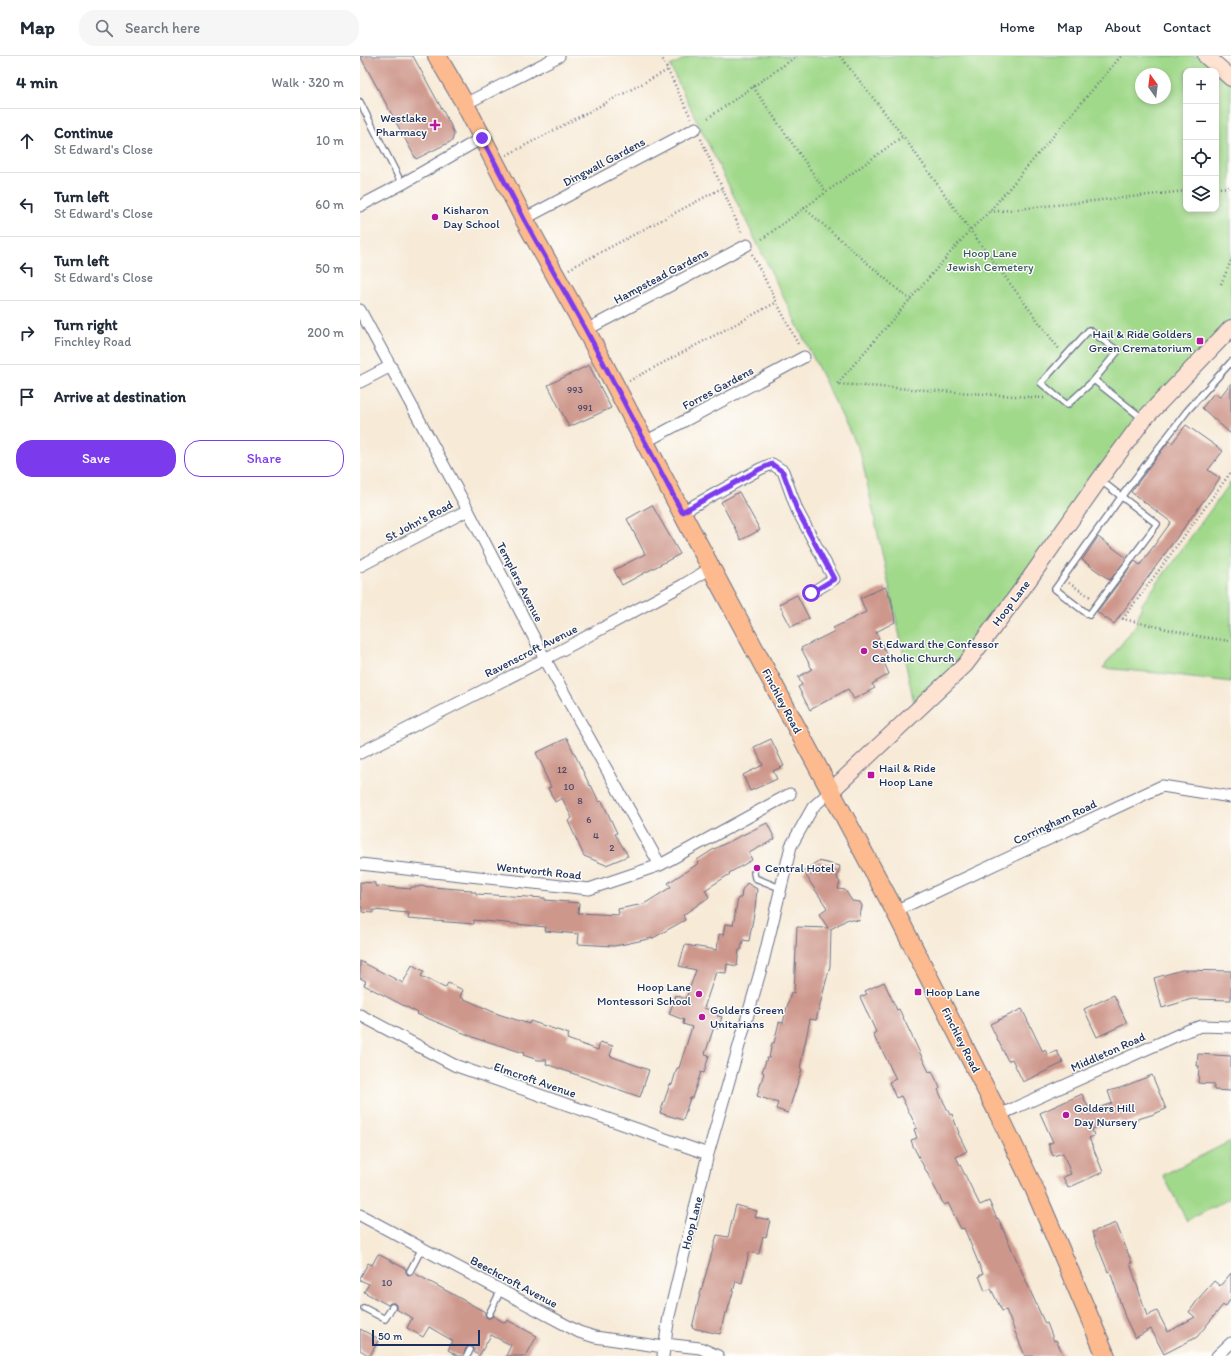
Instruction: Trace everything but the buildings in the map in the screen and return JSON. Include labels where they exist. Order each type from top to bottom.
[{"type":"main road","name":"Finchley Road","points":[[437,56],[465,104],[524,219],[586,330],[711,568],[895,911],[999,1115],[1034,1188],[1106,1356]]},
{"type":"street","points":[[465,104],[559,56]]},
{"type":"street","points":[[1206,56],[1231,78]]},
{"type":"street","name":"Dingwall Gardens","points":[[524,219],[696,128]]},
{"type":"street","points":[[360,206],[402,184],[482,138]]},
{"type":"street","name":"Hampstead Gardens","points":[[586,330],[747,245]]},
{"type":"street","name":"Templars Avenue","points":[[360,310],[468,510],[545,659],[660,865]]},
{"type":"street","name":"Hoop Lane","points":[[664,1349],[669,1316],[708,1154],[763,962],[790,846],[813,806],[831,791],[964,665],[1025,585],[1144,419],[1231,328]]},
{"type":"street","name":"Forres Gardens","points":[[645,442],[804,357]]},
{"type":"street","points":[[360,382],[391,366]]},
{"type":"street","points":[[682,512],[760,469],[772,464],[783,472],[797,510],[834,579],[811,593]]},
{"type":"street","name":"St John's Road","points":[[360,566],[468,510]]},
{"type":"street","name":"Ravenscroft Avenue","points":[[360,753],[545,659],[683,586],[711,568]]},
{"type":"street","name":"Corringham Road","points":[[895,911],[1162,786],[1231,797]]},
{"type":"street","name":"Wentworth Road","points":[[360,864],[589,889],[660,865],[790,794]]},
{"type":"street","name":"Elmcroft Avenue","points":[[360,1015],[454,1065],[708,1154]]},
{"type":"street","name":"Middleton Road","points":[[999,1115],[1189,1030],[1202,1026],[1231,1027]]},
{"type":"street","name":"Beechcroft Avenue","points":[[360,1215],[579,1332],[595,1337],[664,1349],[700,1348],[718,1356]]},
{"type":"street","points":[[1217,1356],[1231,1343]]},
{"type":"lane","points":[[360,102],[402,184]]},
{"type":"lane","points":[[1090,330],[1118,351],[1094,380],[1067,405],[1041,384],[1090,330]]},
{"type":"lane","points":[[1100,480],[1121,497],[1157,524],[1089,615],[1055,589],[1121,497],[1187,411],[1231,362]]},
{"type":"lane","points":[[1094,380],[1144,419]]},
{"type":"lane","points":[[754,873],[755,878],[780,888]]},
{"type":"lane","points":[[410,1271],[422,1248]]},
{"type":"lane","points":[[489,1314],[501,1290]]},
{"type":"lane","points":[[364,1308],[385,1319],[392,1307]]},
{"type":"path","points":[[661,56],[696,128],[747,245],[804,357]]},
{"type":"path","points":[[708,118],[797,56]]},
{"type":"path","points":[[840,56],[903,136],[970,230],[1065,357]]},
{"type":"path","points":[[1059,399],[837,384],[970,230],[989,212],[1121,56]]},
{"type":"path","points":[[495,162],[668,70]]},
{"type":"path","points":[[753,87],[826,192]]},
{"type":"path","points":[[762,239],[903,136]]},
{"type":"path","points":[[1219,188],[1231,187]]},
{"type":"path","points":[[556,275],[722,188]]},
{"type":"path","points":[[989,212],[1183,191]]},
{"type":"path","points":[[804,208],[910,300]]},
{"type":"path","points":[[1221,284],[1231,261]]},
{"type":"path","points":[[616,388],[777,302]]},
{"type":"path","points":[[1123,619],[1231,472]]},
{"type":"path","points":[[1119,616],[1123,619],[1202,637],[1231,641]]},
{"type":"green space","name":"Hoop Lane Jewish Cemetery","points":[[690,56],[1200,56],[1214,68],[1183,68],[1183,212],[1219,212],[1219,72],[1231,82],[1231,328],[1144,419],[1025,585],[916,712],[861,455],[670,66]]},
{"type":"green space","points":[[1231,482],[1231,682],[1103,668],[1136,625],[1142,604]]},
{"type":"green space","points":[[1231,1141],[1231,1198],[1187,1221],[1163,1175]]},
{"type":"place","name":"Westlake Pharmacy","points":[[435,125]]},
{"type":"place","name":"Kisharon Day School","points":[[435,217]]},
{"type":"place","name":"Hail & Ride Golders Green Crematorium","points":[[1200,341]]},
{"type":"place","name":"St Edward the Confessor Catholic Church","points":[[864,651]]},
{"type":"place","name":"Hail & Ride Hoop Lane","points":[[871,775]]},
{"type":"place","name":"Central Hotel","points":[[757,868]]},
{"type":"place","name":"Hoop Lane","points":[[918,992]]},
{"type":"place","name":"Hoop Lane Montessori School","points":[[699,994]]},
{"type":"place","name":"Golders Green Unitarians","points":[[702,1017]]},
{"type":"place","name":"Golders Hill Day Nursery","points":[[1066,1115]]},
{"type":"route","points":[[482,138],[682,512],[760,469],[772,464],[783,472],[791,490],[797,510],[834,579],[811,593]]}]
